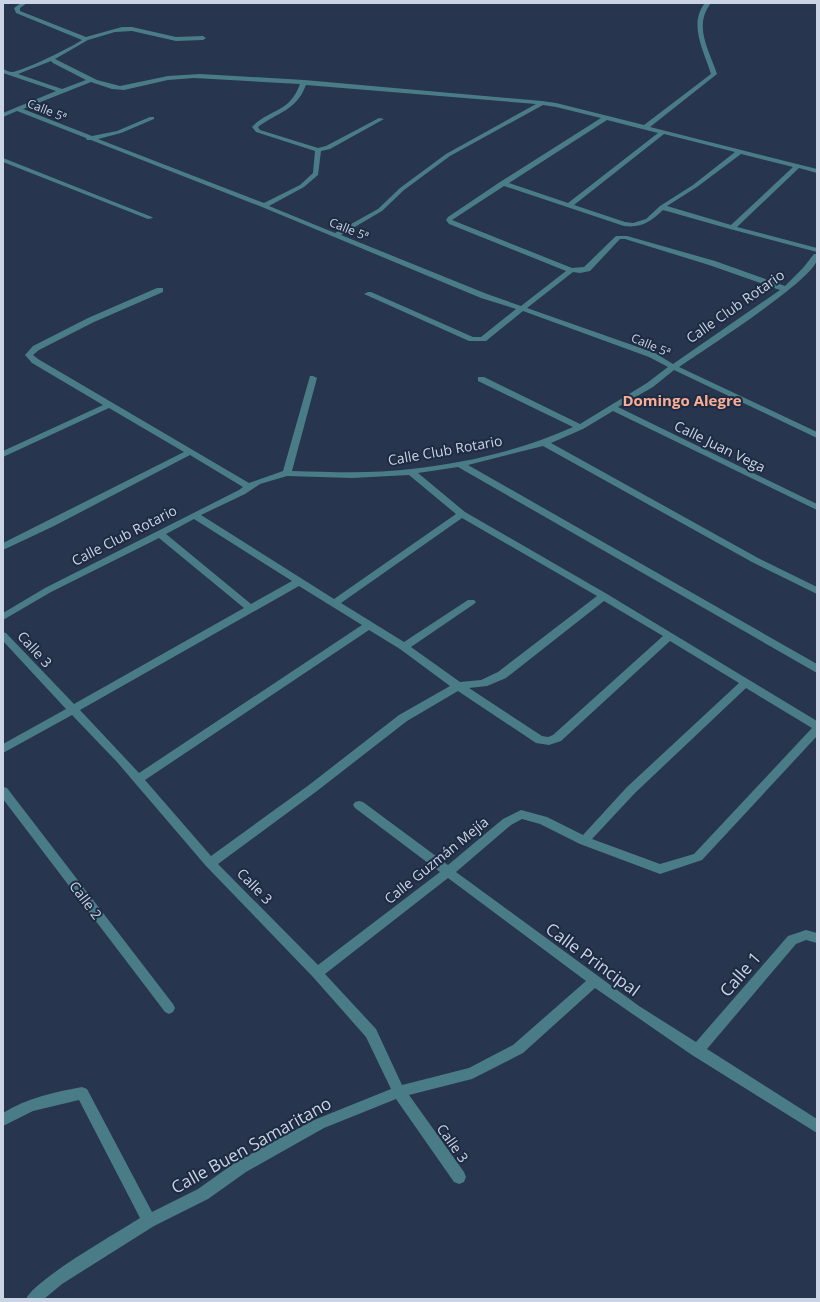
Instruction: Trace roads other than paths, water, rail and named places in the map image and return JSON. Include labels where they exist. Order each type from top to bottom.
[{"type":"street","points":[[24,3],[17,8],[18,12],[86,39]]},
{"type":"street","points":[[646,128],[714,74],[700,34],[699,21],[704,6],[708,3]]},
{"type":"street","points":[[13,74],[52,59],[86,39],[114,30],[132,29],[176,39],[203,38]]},
{"type":"street","points":[[52,59],[90,80],[119,88],[132,87],[187,75],[304,82],[542,103],[817,171]]},
{"type":"street","points":[[3,70],[61,91]]},
{"type":"street","points":[[3,116],[90,80]]},
{"type":"street","points":[[304,82],[297,98],[287,108],[262,121],[255,127],[258,130],[318,150],[328,148],[381,119]]},
{"type":"street","points":[[336,235],[380,210],[402,189],[448,155],[542,103]]},
{"type":"street","name":"Calle 5ª","points":[[17,110],[264,206],[484,296],[652,355],[817,434]]},
{"type":"street","points":[[89,139],[119,132],[152,118]]},
{"type":"street","points":[[605,118],[502,183],[450,218],[449,220],[451,223],[571,270],[580,271],[587,269],[618,237],[626,237],[712,263],[786,289]]},
{"type":"street","points":[[570,205],[663,132]]},
{"type":"street","points":[[264,206],[302,186],[316,174],[318,150]]},
{"type":"street","points":[[502,183],[624,224],[634,225],[648,220],[662,207],[695,186],[739,152]]},
{"type":"street","points":[[3,160],[150,218]]},
{"type":"street","points":[[732,228],[798,166]]},
{"type":"street","points":[[662,207],[732,228],[817,250]]},
{"type":"street","points":[[626,237],[634,225]]},
{"type":"street","name":"Calle Club Rotario","points":[[3,617],[48,590],[242,492],[248,486],[287,473],[352,475],[411,472],[459,464],[519,451],[544,443],[580,427],[650,385],[673,366],[786,289],[806,270],[817,256]]},
{"type":"street","points":[[368,294],[472,339],[478,340],[483,339],[571,270]]},
{"type":"street","points":[[160,290],[90,320],[36,348],[29,355],[35,361],[248,486]]},
{"type":"street","points":[[287,473],[313,378]]},
{"type":"street","points":[[480,379],[580,427]]},
{"type":"street","points":[[3,454],[109,405]]},
{"type":"street","name":"Calle Juan Vega","points":[[613,408],[817,507]]},
{"type":"street","points":[[544,443],[755,560],[817,591]]},
{"type":"street","points":[[3,547],[51,525],[190,452]]},
{"type":"street","points":[[459,464],[817,669]]},
{"type":"street","points":[[411,472],[462,514],[604,596],[817,726]]},
{"type":"street","points":[[335,603],[462,514]]},
{"type":"street","points":[[194,515],[404,647],[458,686],[540,740],[549,741],[557,738],[669,636]]},
{"type":"street","points":[[160,534],[251,609]]},
{"type":"street","points":[[3,749],[300,581]]},
{"type":"street","points":[[210,862],[313,788],[403,718],[458,686],[483,683],[502,675],[604,596]]},
{"type":"street","points":[[404,647],[471,602]]},
{"type":"street","points":[[138,779],[369,625]]},
{"type":"street","name":"Calle 3","points":[[3,635],[121,759],[210,862],[317,973],[371,1033],[399,1092],[459,1177]]},
{"type":"street","points":[[746,682],[631,790],[584,841],[660,869],[698,857],[817,729]]},
{"type":"street","name":"Calle 2","points":[[3,791],[169,1008]]},
{"type":"street","name":"Calle Principal","points":[[359,805],[635,1010],[697,1051],[815,1123]]},
{"type":"street","name":"Calle Guzmán Mejía","points":[[317,973],[448,872],[507,822],[521,814],[543,820],[584,841]]},
{"type":"street","name":"Calle 1","points":[[697,1051],[792,940],[806,935],[817,938]]},
{"type":"street","name":"Calle Buen Samaritano","points":[[33,1299],[57,1279],[149,1221],[203,1194],[242,1167],[319,1124],[399,1092],[472,1073],[518,1049],[595,981]]},
{"type":"street","points":[[3,1120],[17,1110],[54,1098],[82,1093],[149,1221]]},
{"type":"district","name":"Domingo Alegre","points":[[682,400]]}]
